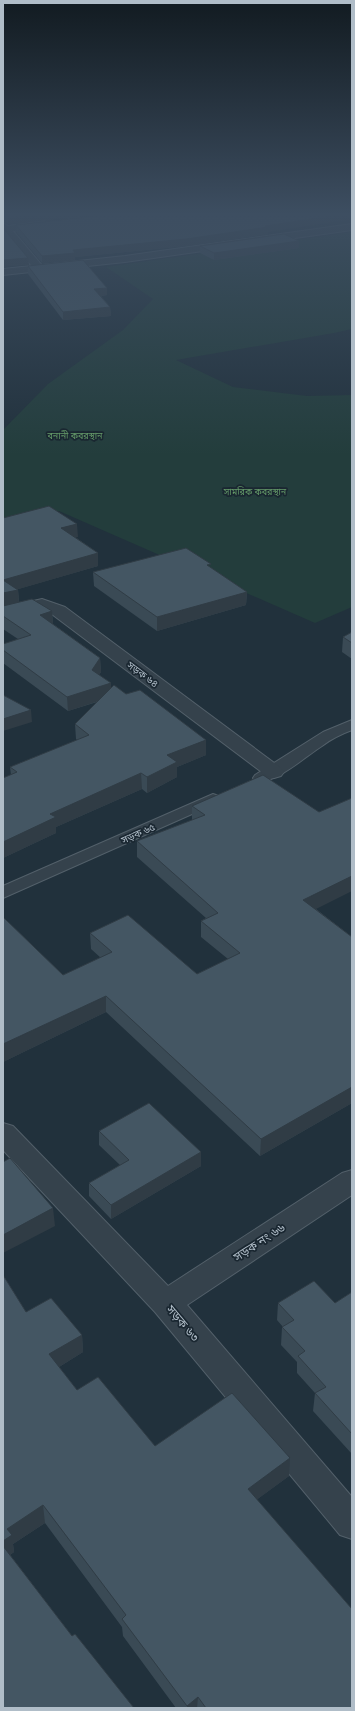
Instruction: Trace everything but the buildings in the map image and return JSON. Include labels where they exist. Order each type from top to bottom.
[{"type":"street","name":"সড়ক ৬৪","points":[[3,614],[21,608],[42,604],[59,611],[274,772]]},
{"type":"street","name":"সড়ক ৬৩","points":[[3,1133],[166,1303],[352,1523]]},
{"type":"street","name":"সড়ক নং ৬৬","points":[[166,1303],[352,1181]]},
{"type":"lane","points":[[246,785],[274,772],[336,730],[352,725]]},
{"type":"lane","name":"সড়ক ৬৫","points":[[3,893],[224,794]]},
{"type":"green space","name":"সামরিক কবরস্থান","points":[[148,296],[352,296],[352,329],[176,360],[233,387],[307,396],[352,395],[352,607],[315,623],[59,511],[3,527],[3,430],[48,384],[123,330],[153,299]]},
{"type":"park label","name":"বনানী কবরস্থান","points":[[75,435]]}]
